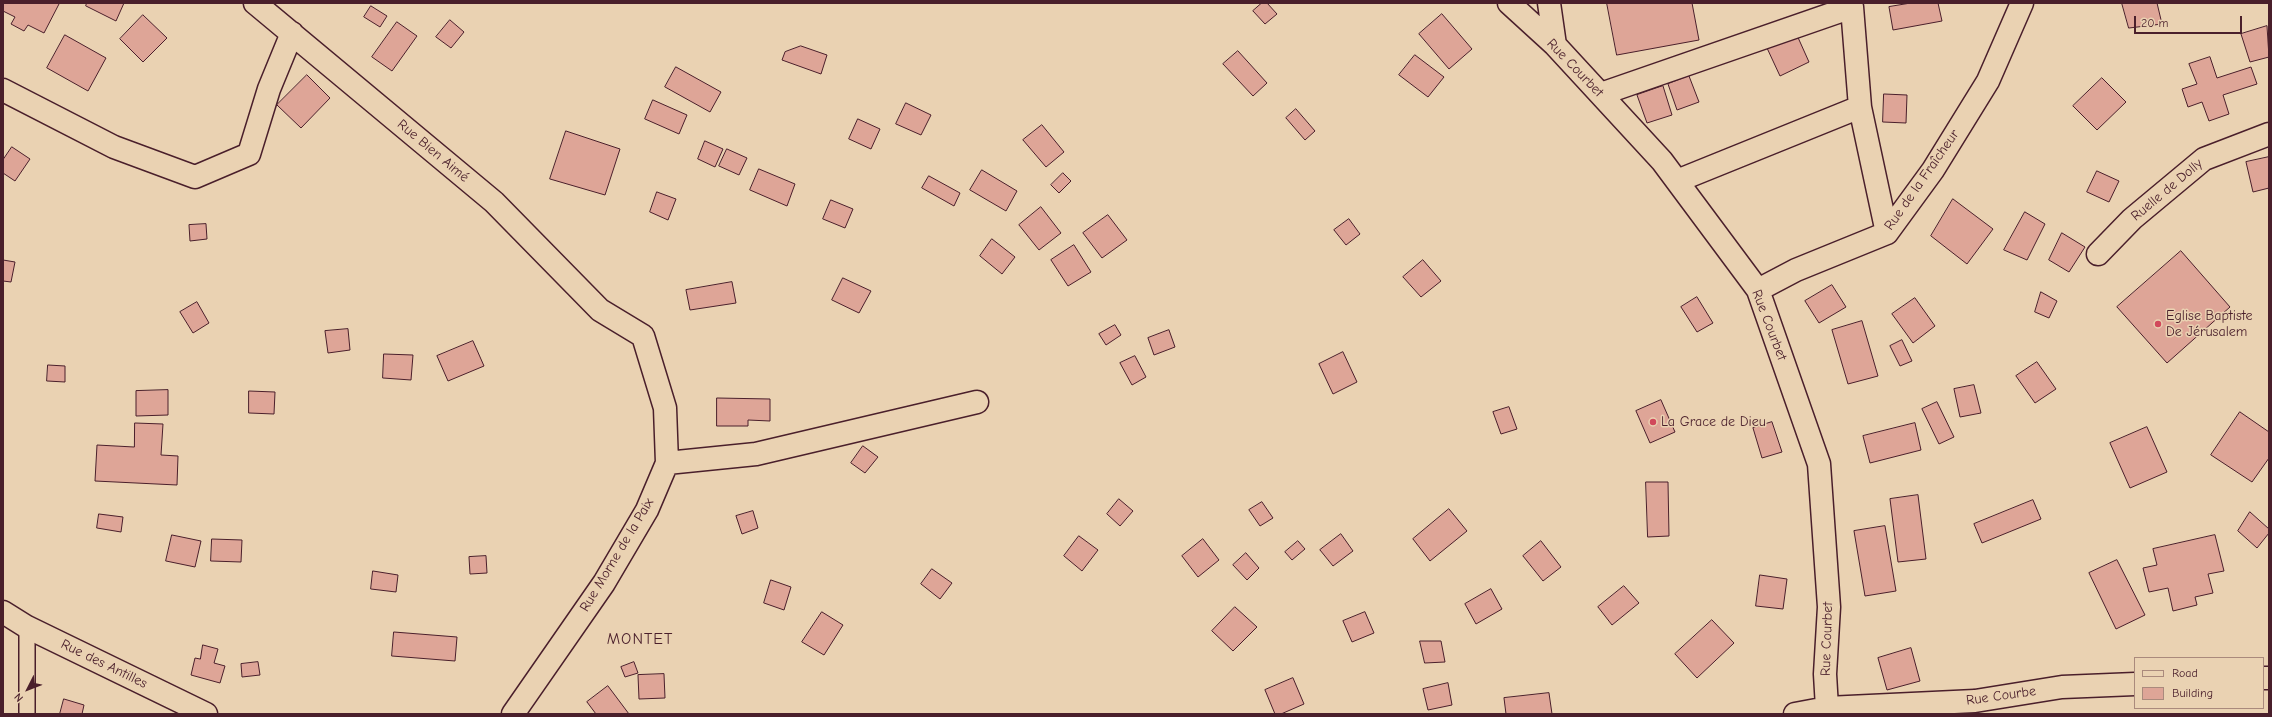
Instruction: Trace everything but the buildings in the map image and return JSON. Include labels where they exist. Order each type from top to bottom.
[{"type":"street","name":"Rue Bien Aimé","points":[[255,3],[494,202],[600,310]]},
{"type":"street","name":"Rue Courbet","points":[[1509,3],[1555,45],[1662,161],[1758,290],[1819,464],[1829,607],[1826,674],[1827,708]]},
{"type":"street","points":[[1549,3],[1555,45]]},
{"type":"street","name":"Rue de la Fraîcheur","points":[[1758,290],[1796,270],[1887,233],[1933,170],[1988,81],[2022,3]]},
{"type":"street","points":[[1601,94],[1852,7],[1860,107],[1887,233]]},
{"type":"street","points":[[3,90],[114,147],[195,177],[249,154],[269,89],[292,33]]},
{"type":"street","points":[[1677,181],[1860,107]]},
{"type":"street","name":"Ruelle de Dolly","points":[[2098,254],[2132,219],[2204,159],[2269,134]]},
{"type":"street","name":"Rue Morne de la Paix","points":[[513,714],[604,583],[647,510],[667,463],[665,408],[643,336],[600,310]]},
{"type":"street","points":[[667,463],[756,454],[976,402]]},
{"type":"street","name":"Rue des Antilles","points":[[3,612],[27,627],[206,714]]},
{"type":"street","name":"Rue Courbe","points":[[1795,714],[1827,708],[1976,708],[2062,687],[2134,684]]},
{"type":"lane","points":[[27,627],[27,714]]},
{"type":"place","name":"Eglise Baptiste De Jérusalem","points":[[2158,324]]},
{"type":"place","name":"La Grace de Dieu","points":[[1653,422]]},
{"type":"district","name":"MONTET","points":[[640,639]]}]
